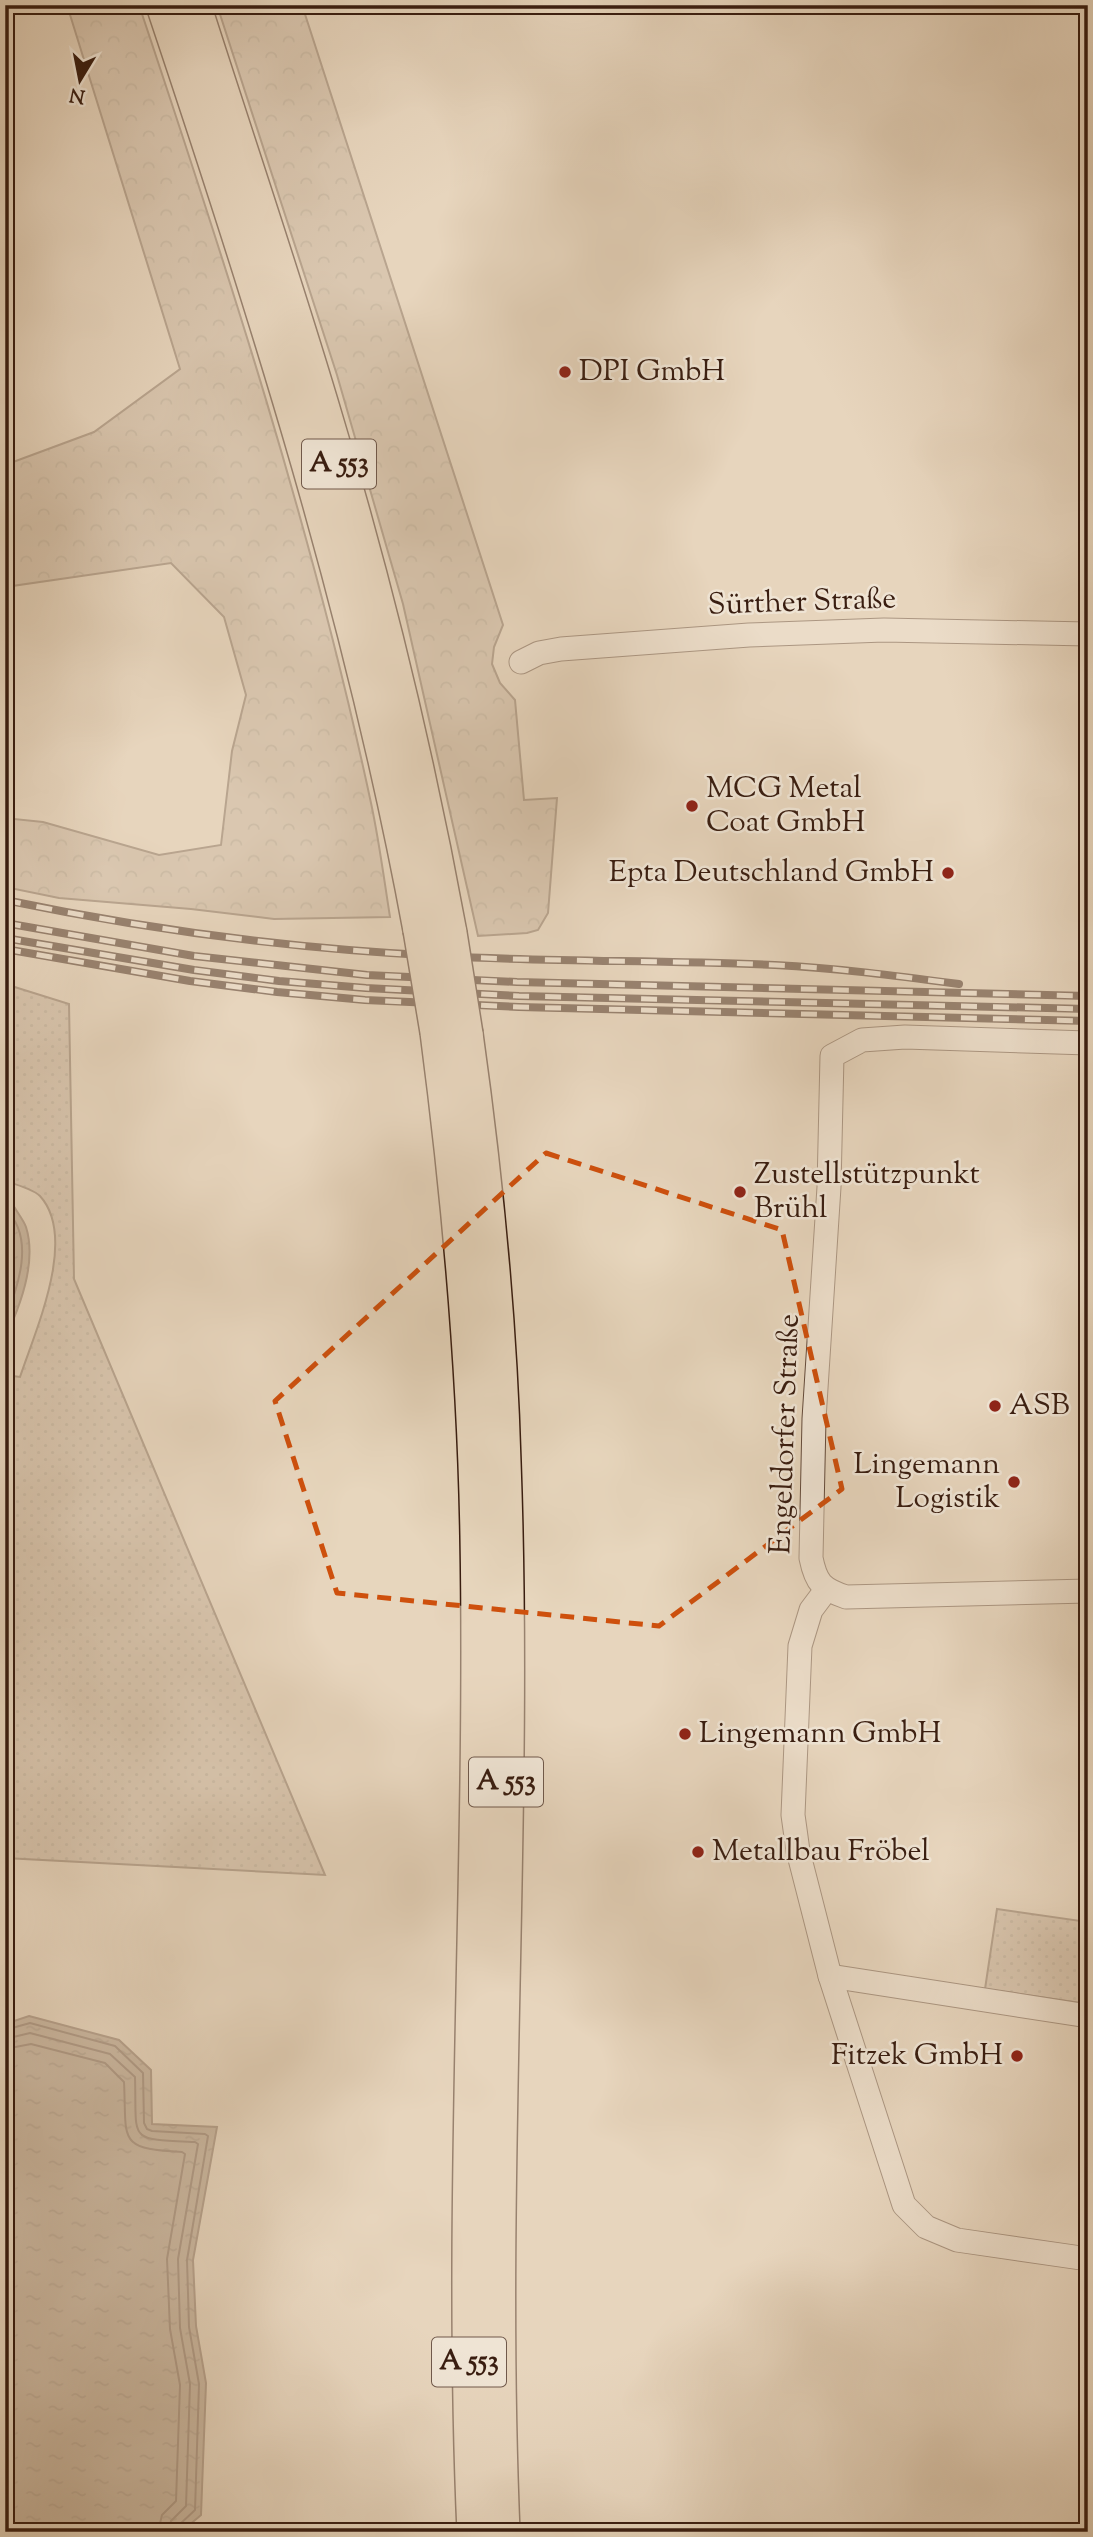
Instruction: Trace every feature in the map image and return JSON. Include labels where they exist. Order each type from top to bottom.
[{"type":"highway","name":"A 553","points":[[163,5],[255,286],[313,477],[435,931]]},
{"type":"highway","name":"A 553","points":[[194,5],[316,385],[366,558],[416,764],[435,931],[451,1033],[476,1473],[478,1691],[468,2295],[474,2532]]},
{"type":"highway","name":"A 553","points":[[451,1033],[478,1119],[495,1289],[505,1484],[507,1749],[497,2266],[503,2532]]},
{"type":"street","name":"Sürther Straße","points":[[522,662],[539,653],[561,649],[749,635],[884,630],[1088,634]]},
{"type":"street","name":"Engeldorfer Straße","points":[[1088,1043],[905,1037],[862,1040],[832,1056],[829,1187],[814,1419],[811,1558],[814,1574],[826,1590],[846,1597],[1088,1591]]},
{"type":"street","points":[[826,1590],[811,1610],[800,1646],[793,1815],[798,1852],[830,1976],[904,2205],[926,2228],[957,2239],[1088,2259]]},
{"type":"street","points":[[830,1976],[1088,2016]]},
{"type":"highlighted area","points":[[546,1153],[782,1230],[842,1489],[659,1626],[337,1593],[275,1401]]},
{"type":"green space","points":[[67,5],[139,5],[236,301],[323,601],[374,817],[390,917],[274,919],[59,898],[5,887],[5,818],[43,822],[159,855],[221,845],[232,751],[246,695],[224,617],[171,563],[5,587],[5,465],[94,432],[180,369]]},
{"type":"green space","points":[[217,5],[302,5],[503,625],[494,647],[492,664],[500,683],[515,700],[524,800],[557,798],[548,913],[538,930],[478,936],[403,604],[337,375]]},
{"type":"green space","points":[[5,984],[69,1004],[74,1279],[325,1875],[5,1858],[5,1375],[20,1377],[50,1285],[55,1236],[51,1214],[40,1196],[5,1181]]},
{"type":"green space","points":[[997,1909],[1088,1922],[1088,2004],[985,1989]]},
{"type":"water","points":[[5,1202],[12,1203],[25,1224],[29,1255],[21,1298],[5,1338]]},
{"type":"water","points":[[29,2016],[119,2040],[151,2070],[152,2124],[217,2127],[193,2260],[196,2326],[206,2383],[201,2515],[181,2532],[5,2532],[5,2024]]},
{"type":"railway","points":[[5,900],[168,929],[332,949],[483,958],[775,965],[844,970],[959,984]]},
{"type":"railway","points":[[5,923],[194,956],[367,975],[517,982],[1088,996]]},
{"type":"railway","points":[[5,938],[194,970],[366,988],[519,996],[1088,1009]]},
{"type":"railway","points":[[5,949],[190,981],[365,1000],[519,1007],[1088,1021]]},
{"type":"place","name":"DPI GmbH","points":[[565,372]]},
{"type":"place","name":"MCG Metal Coat GmbH","points":[[692,806]]},
{"type":"place","name":"Epta Deutschland GmbH","points":[[948,873]]},
{"type":"place","name":"Zustellstützpunkt Brühl","points":[[740,1192]]},
{"type":"place","name":"ASB","points":[[995,1406]]},
{"type":"place","name":"Lingemann Logistik","points":[[1014,1482]]},
{"type":"place","name":"Lingemann GmbH","points":[[685,1734]]},
{"type":"place","name":"Metallbau Fröbel","points":[[698,1852]]},
{"type":"place","name":"Fitzek GmbH","points":[[1017,2056]]}]
